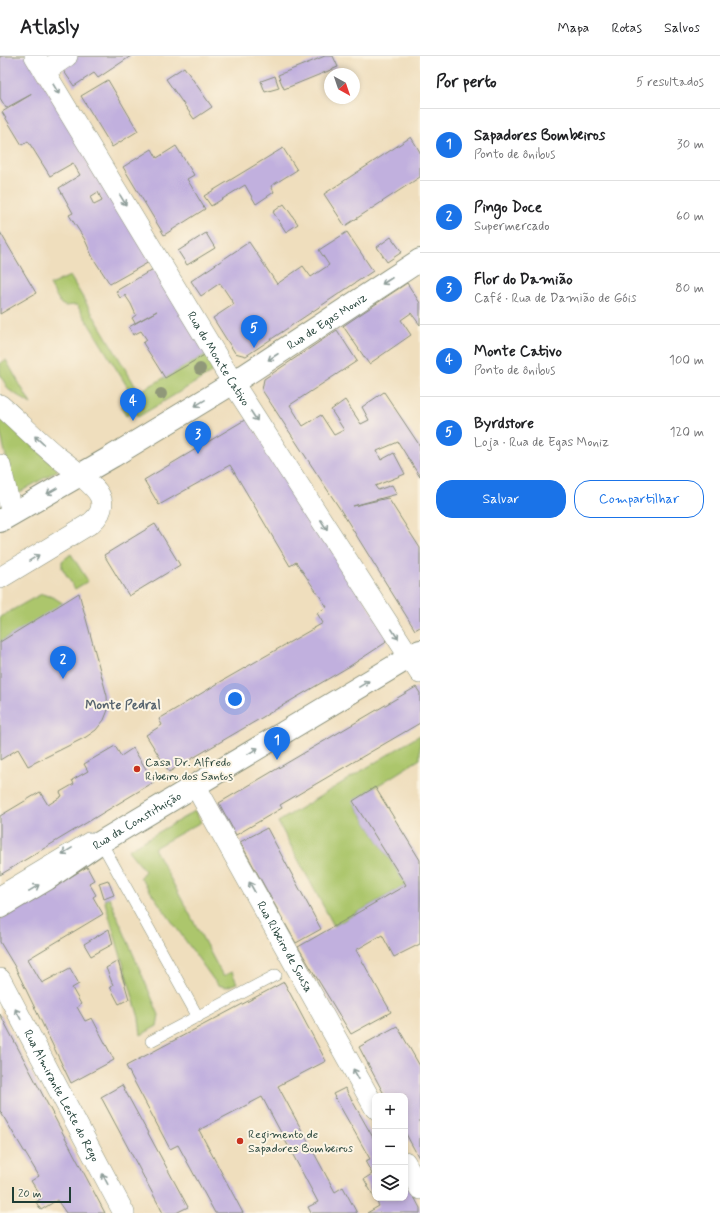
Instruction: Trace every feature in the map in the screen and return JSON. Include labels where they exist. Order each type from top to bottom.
[{"type":"main road","name":"Rua de Egas Moniz","points":[[6,518],[233,383],[420,260]]},
{"type":"main road","name":"Rua da Constituição","points":[[0,907],[47,880],[102,842],[195,785],[416,660]]},
{"type":"street","points":[[40,64],[68,56]]},
{"type":"street","name":"Rua do Monte Cativo","points":[[40,64],[233,383],[416,660]]},
{"type":"street","points":[[0,405],[94,488],[101,497],[102,509],[98,517],[91,523],[0,578]]},
{"type":"street","points":[[0,465],[6,518]]},
{"type":"street","name":"Rua Ribeiro de Sousa","points":[[195,785],[372,1103]]},
{"type":"street","name":"Rua Almirante Leote do Rego","points":[[0,979],[124,1213]]},
{"type":"street","points":[[407,1165],[420,1189]]},
{"type":"lane","points":[[0,891],[88,838],[93,838],[102,842],[198,1017]]},
{"type":"lane","points":[[150,1041],[276,975]]},
{"type":"green space","points":[[70,276],[139,392],[206,354],[213,367],[211,373],[138,417],[134,411],[126,416],[122,408],[128,388],[77,305],[65,306],[61,304],[50,285]]},
{"type":"green space","points":[[6,360],[31,404],[9,390],[0,375],[0,363]]},
{"type":"green space","points":[[0,413],[58,470],[15,495],[0,431]]},
{"type":"green space","points":[[71,554],[88,581],[75,589],[62,568],[62,561]]},
{"type":"green space","points":[[42,594],[53,597],[64,604],[0,642],[0,617]]},
{"type":"green space","points":[[420,735],[420,759],[353,801],[406,885],[334,926],[278,822]]},
{"type":"green space","points":[[195,811],[201,822],[154,848],[223,976],[232,972],[237,983],[226,987],[218,985],[213,979],[140,877],[145,871],[128,850]]},
{"type":"green space","points":[[109,897],[159,1015],[157,1026],[141,1035],[139,1018],[104,899]]},
{"type":"building","points":[[0,56],[27,56],[151,261],[110,284],[93,258],[85,240],[69,215],[73,213],[59,188],[80,175],[73,163],[50,176],[28,141],[22,145],[2,112],[32,94],[6,108],[0,98]],"holes":[[[98,192],[102,201],[94,205],[90,197]]]},
{"type":"building","points":[[76,56],[131,56],[98,78],[94,73],[74,86],[63,70]]},
{"type":"building","points":[[325,56],[333,56],[338,67],[324,68],[324,73],[284,89],[278,75]]},
{"type":"building","points":[[184,67],[212,107],[194,119],[166,79]]},
{"type":"building","points":[[275,76],[279,88],[265,92],[261,81]]},
{"type":"building","points":[[108,80],[138,131],[112,147],[81,96]]},
{"type":"building","points":[[411,137],[420,152],[420,177],[345,226],[324,194]]},
{"type":"building","points":[[176,146],[194,175],[187,179],[205,209],[164,235],[123,167],[152,149],[157,158]]},
{"type":"building","points":[[283,148],[297,170],[271,186],[274,192],[256,204],[245,185],[211,206],[204,196]]},
{"type":"building","points":[[284,204],[298,224],[286,232],[273,212]]},
{"type":"building","points":[[0,232],[36,293],[0,314]]},
{"type":"building","points":[[347,232],[373,271],[246,356],[235,353],[213,318],[234,304],[220,283],[201,296],[191,281],[249,242],[277,284],[303,266],[311,277],[329,265],[319,250]]},
{"type":"building","points":[[206,233],[215,248],[187,265],[178,251]]},
{"type":"building","points":[[391,237],[402,252],[387,262],[377,247]]},
{"type":"building","points":[[155,268],[206,354],[165,378],[143,343],[147,340],[141,331],[133,335],[129,327],[157,311],[135,323],[132,318],[136,315],[131,304],[125,295],[120,298],[116,291]]},
{"type":"building","points":[[407,283],[420,303],[420,325],[411,313],[401,320],[411,335],[369,364],[343,326]]},
{"type":"building","points":[[337,330],[357,361],[290,405],[303,426],[321,415],[334,435],[344,430],[331,410],[345,400],[361,424],[369,420],[362,407],[384,392],[420,446],[420,477],[398,442],[377,451],[381,460],[394,453],[405,474],[375,486],[378,490],[392,485],[397,494],[353,506],[388,498],[420,548],[420,627],[415,630],[340,509],[262,390],[264,379]]},
{"type":"building","points":[[248,418],[387,635],[385,643],[350,666],[169,772],[146,735],[162,725],[159,719],[323,623],[317,613],[327,607],[296,562],[290,566],[230,465],[159,505],[144,480]]},
{"type":"building","points":[[155,524],[180,565],[129,596],[104,555]]},
{"type":"building","points":[[79,593],[107,696],[108,710],[104,720],[96,730],[86,737],[28,766],[18,749],[0,760],[0,642]]},
{"type":"building","points":[[416,687],[420,693],[420,723],[280,805],[282,808],[236,835],[219,803]]},
{"type":"building","points":[[115,746],[121,756],[133,748],[154,782],[0,875],[0,816],[40,792],[48,805],[62,796],[60,792],[74,784],[72,780],[88,771],[84,764]]},
{"type":"building","points":[[375,787],[420,860],[420,944],[394,957],[382,935],[356,950],[391,1012],[351,1034],[298,947],[406,885],[353,801]]},
{"type":"building","points":[[267,828],[321,929],[296,943],[240,842]]},
{"type":"building","points":[[87,867],[94,880],[89,883],[96,895],[93,897],[103,914],[28,959],[42,983],[70,968],[79,984],[72,988],[81,1004],[77,1007],[85,1021],[92,1018],[114,1060],[71,1083],[15,967],[0,942],[0,919]]},
{"type":"building","points":[[108,880],[114,895],[104,899],[99,883]]},
{"type":"building","points":[[109,929],[113,944],[91,956],[84,944]]},
{"type":"building","points":[[118,961],[129,999],[119,1004],[110,987],[113,985],[106,968]]},
{"type":"building","points":[[284,982],[326,1061],[278,1086],[335,1192],[343,1187],[357,1213],[311,1213],[308,1207],[318,1202],[262,1097],[199,1130],[243,1213],[215,1213],[178,1145],[170,1149],[126,1066]]},
{"type":"building","points":[[0,1014],[105,1213],[66,1213],[57,1200],[41,1210],[36,1202],[42,1198],[31,1181],[39,1176],[0,1111]]},
{"type":"building","points":[[397,1026],[420,1066],[420,1160],[408,1138],[408,1093],[383,1093],[359,1047]]},
{"type":"building","points":[[122,1085],[188,1207],[176,1213],[163,1213],[101,1097]]},
{"type":"building","points":[[345,1088],[372,1136],[372,1174],[365,1161],[370,1159],[333,1094]]},
{"type":"building","points":[[372,1174],[372,1193],[364,1179]]},
{"type":"building","points":[[408,1186],[420,1208],[420,1213],[367,1213],[379,1206],[376,1201],[408,1201]]},
{"type":"place","name":"Byrdstore","points":[[254,348]]},
{"type":"place","name":"Monte Cativo","points":[[133,421]]},
{"type":"place","name":"Flor do Damião","points":[[198,454]]},
{"type":"place","name":"Pingo Doce","points":[[63,679]]},
{"type":"place","name":"Sapadores Bombeiros","points":[[277,760]]},
{"type":"place","name":"Casa Dr. Alfredo Ribeiro dos Santos","points":[[137,769]]},
{"type":"place","name":"Regimento de Sapadores Bombeiros","points":[[240,1141]]},
{"type":"district","name":"Monte Pedral","points":[[123,704]]}]
